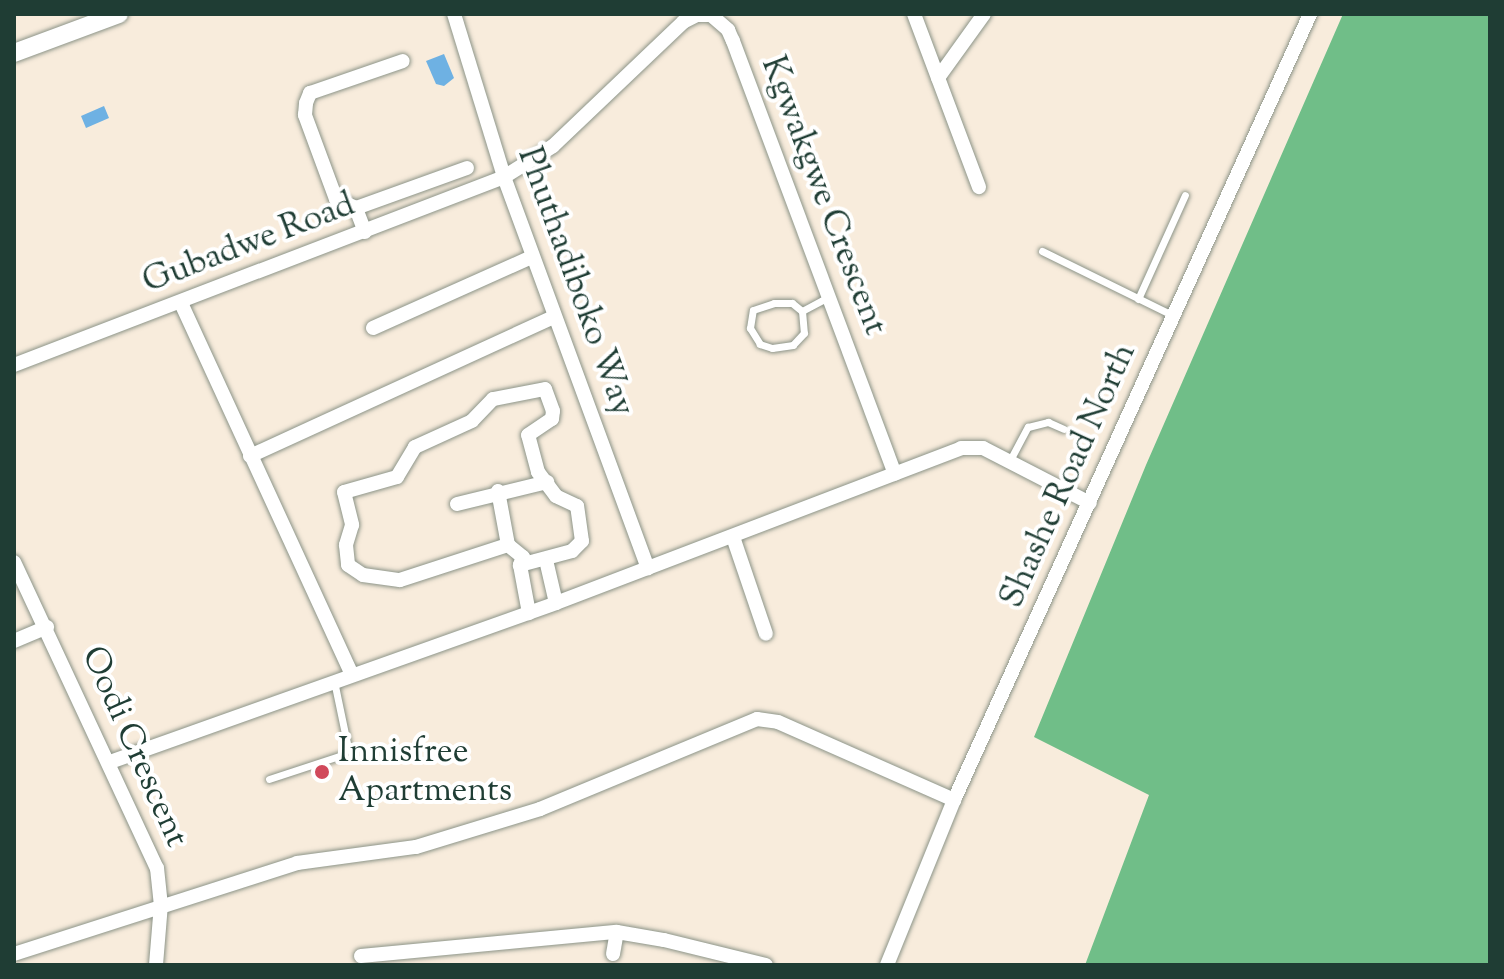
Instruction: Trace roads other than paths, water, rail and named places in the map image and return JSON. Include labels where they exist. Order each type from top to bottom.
[{"type":"street","points":[[14,53],[119,14]]},
{"type":"street","name":"Phuthadiboko Way","points":[[454,14],[504,177],[553,317],[648,568]]},
{"type":"street","points":[[914,14],[979,187]]},
{"type":"street","points":[[938,78],[984,14]]},
{"type":"street","name":"Shashe Road North","points":[[887,965],[954,800],[1310,14]]},
{"type":"street","name":"Kgwakgwe Crescent","points":[[504,177],[553,146],[683,22],[697,15],[711,15],[728,30],[733,41],[895,474]]},
{"type":"street","points":[[403,61],[310,93],[305,115],[336,199],[356,208],[467,168]]},
{"type":"street","name":"Gubadwe Road","points":[[14,365],[504,177]]},
{"type":"street","points":[[356,208],[365,232]]},
{"type":"street","points":[[373,328],[532,257]]},
{"type":"street","points":[[181,303],[352,675]]},
{"type":"street","points":[[250,456],[553,317]]},
{"type":"street","points":[[508,545],[400,580],[363,575],[348,565],[346,545],[352,525],[344,492],[397,477],[415,447],[472,421],[493,399],[540,388],[547,392],[553,415],[546,425],[528,435],[538,472],[556,496],[577,506],[582,541],[572,551],[520,565]]},
{"type":"street","points":[[110,762],[529,613],[961,448],[983,448],[1090,503]]},
{"type":"street","points":[[457,504],[498,491],[547,482]]},
{"type":"street","points":[[498,491],[508,545],[523,557],[520,565],[529,613]]},
{"type":"street","points":[[733,537],[766,634]]},
{"type":"street","points":[[546,560],[556,603]]},
{"type":"street","name":"Oodi Crescent","points":[[14,562],[157,868],[161,904],[156,965]]},
{"type":"street","points":[[14,641],[47,627]]},
{"type":"street","points":[[14,954],[161,904],[297,863],[416,847],[540,809],[757,719],[778,722],[954,800]]},
{"type":"street","points":[[613,954],[617,932]]},
{"type":"street","points":[[361,956],[617,932],[664,940],[759,964]]},
{"type":"lane","points":[[1138,299],[1185,195]]},
{"type":"lane","points":[[1042,251],[1174,316]]},
{"type":"lane","points":[[802,311],[829,297]]},
{"type":"lane","points":[[792,303],[802,311],[804,333],[793,345],[772,348],[760,344],[750,328],[753,310],[792,303]]},
{"type":"lane","points":[[1009,462],[1028,427],[1048,422],[1064,429]]},
{"type":"lane","points":[[269,779],[342,755],[348,748],[334,681]]},
{"type":"water","points":[[444,54],[454,78],[444,86],[436,84],[426,61]]},
{"type":"water","points":[[104,106],[109,118],[86,128],[81,116]]},
{"type":"place","name":"Innisfree Apartments","points":[[322,772]]}]
